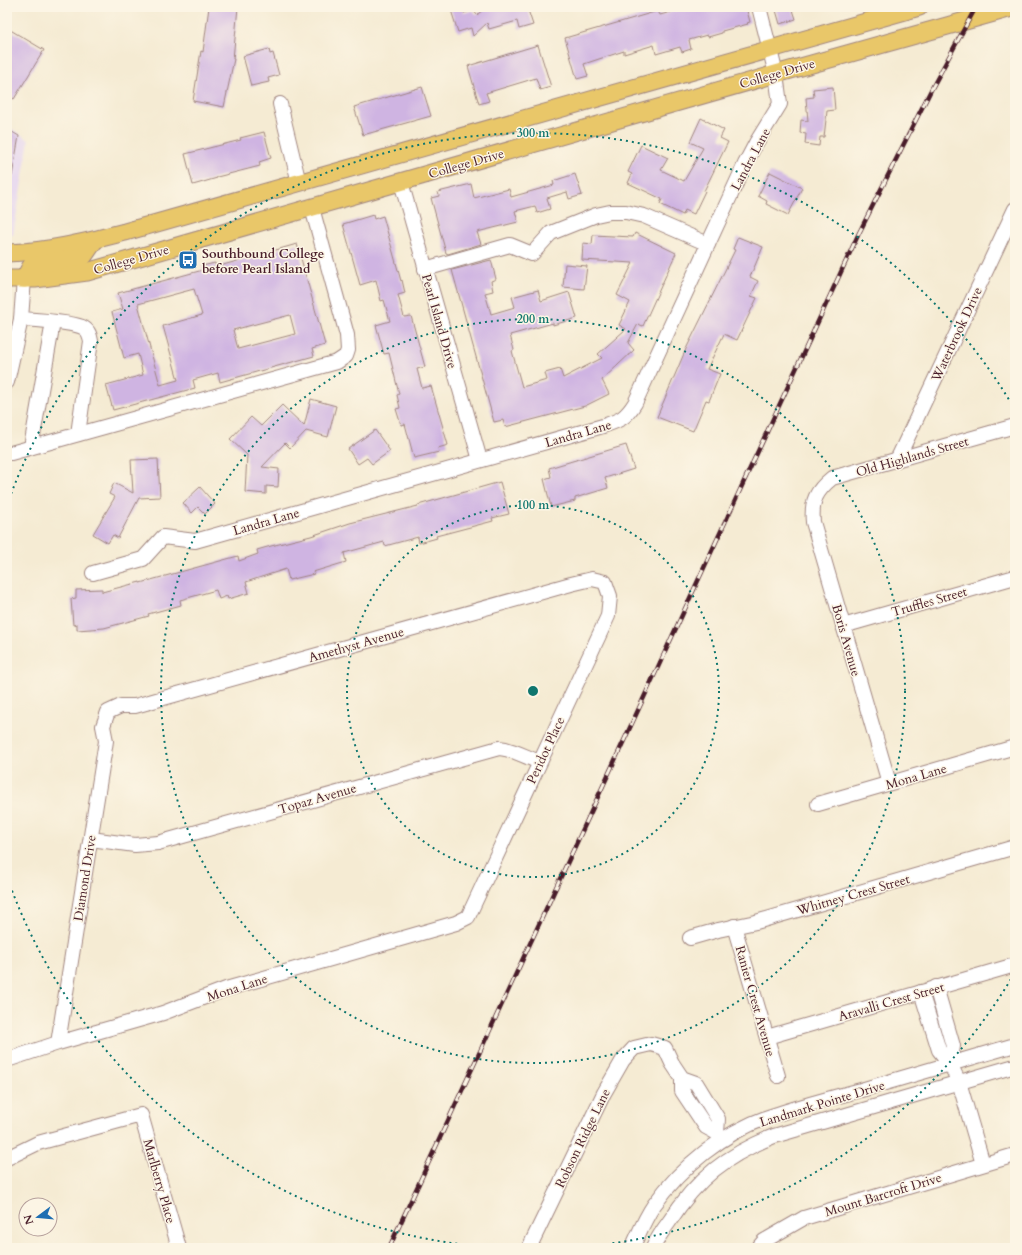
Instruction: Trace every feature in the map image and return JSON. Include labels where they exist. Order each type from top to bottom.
[{"type":"main road","name":"College Drive","points":[[7,253],[51,249],[95,240],[770,49],[893,11],[920,7]]},
{"type":"main road","name":"College Drive","points":[[15,279],[59,276],[87,272],[776,74],[1015,7]]},
{"type":"main road","points":[[299,183],[312,208]]},
{"type":"main road","points":[[15,279],[31,266],[84,256],[95,240]]},
{"type":"street","name":"Landra Lane","points":[[93,573],[143,559],[163,537],[195,541],[603,426],[618,421],[628,414],[635,403],[745,164],[780,104],[776,74],[759,7]]},
{"type":"street","points":[[280,104],[299,183]]},
{"type":"street","name":"Pearl Island Drive","points":[[401,182],[480,460]]},
{"type":"street","points":[[7,453],[338,362],[346,356],[348,350],[347,335],[312,208]]},
{"type":"street","name":"Waterbrook Drive","points":[[898,460],[1015,209]]},
{"type":"street","points":[[425,269],[510,246],[532,254],[551,233],[596,215],[610,212],[626,212],[644,216],[708,244]]},
{"type":"street","points":[[7,382],[21,319],[15,279]]},
{"type":"street","points":[[21,319],[76,325],[85,328],[90,333],[91,341],[78,434]]},
{"type":"street","points":[[31,447],[53,322]]},
{"type":"street","name":"Old Highlands Street","points":[[816,495],[822,486],[832,478],[1015,426]]},
{"type":"street","name":"Boris Avenue","points":[[816,495],[812,509],[813,522],[889,783]]},
{"type":"street","name":"Truffles Street","points":[[843,626],[1015,577]]},
{"type":"street","name":"Amethyst Avenue","points":[[108,712],[121,706],[136,706],[571,584],[592,579],[605,582]]},
{"type":"street","name":"Peridot Place","points":[[468,916],[608,616],[610,596],[605,582]]},
{"type":"street","name":"Diamond Drive","points":[[58,1043],[106,741],[103,726],[108,712]]},
{"type":"street","name":"Mona Lane","points":[[818,804],[1015,747]]},
{"type":"street","name":"Topaz Avenue","points":[[91,839],[135,845],[158,843],[499,748],[506,748],[540,762]]},
{"type":"street","name":"Whitney Crest Street","points":[[690,938],[734,926],[756,922],[1015,847]]},
{"type":"street","name":"Mona Lane","points":[[7,1060],[58,1043],[163,1013],[226,989],[456,923],[468,916]]},
{"type":"street","name":"Ranier Crest Avenue","points":[[734,926],[778,1076]]},
{"type":"street","name":"Aravalli Crest Street","points":[[767,1037],[1015,965]]},
{"type":"street","points":[[936,987],[953,1046],[950,1064]]},
{"type":"street","points":[[921,992],[939,1050],[950,1064],[959,1082],[983,1164]]},
{"type":"street","points":[[931,1024],[946,1020]]},
{"type":"street","name":"Robson Ridge Lane","points":[[529,1248],[604,1093],[623,1060],[634,1048],[650,1044],[665,1048],[672,1063],[682,1078]]},
{"type":"street","name":"Landmark Pointe Drive","points":[[632,1248],[654,1205],[692,1163],[720,1137],[766,1118],[1015,1044]]},
{"type":"street","name":"Landmark Pointe Drive","points":[[653,1248],[681,1203],[709,1173],[732,1156],[754,1144],[774,1136],[1015,1066]]},
{"type":"street","points":[[720,1137],[718,1119],[696,1083],[682,1078],[682,1091],[689,1103],[706,1127],[720,1137],[732,1156]]},
{"type":"street","points":[[689,1103],[703,1094]]},
{"type":"street","name":"Marlberry Place","points":[[7,1158],[38,1143],[141,1114],[179,1248]]},
{"type":"street","name":"Mount Barcroft Drive","points":[[758,1248],[764,1241],[804,1218],[1015,1155]]},
{"type":"shaded area","points":[[7,126],[29,140],[13,235],[7,235]]},
{"type":"building","points":[[209,7],[238,7],[234,59],[224,107],[193,101],[201,51],[203,52]]},
{"type":"building","points":[[450,7],[462,7],[464,13],[473,10],[477,15],[488,7],[527,7],[533,25],[519,29],[517,21],[489,29],[487,23],[473,36],[471,28],[458,32]]},
{"type":"building","points":[[689,7],[746,7],[750,22],[747,23],[748,24],[722,31],[722,33],[689,40],[691,49],[682,52],[680,47],[656,54],[654,45],[624,54],[624,51],[602,58],[584,64],[588,76],[577,79],[565,38],[658,11],[660,15]]},
{"type":"building","points":[[775,7],[792,7],[796,19],[780,24]]},
{"type":"building","points":[[7,28],[44,50],[14,99],[7,95]]},
{"type":"building","points":[[538,45],[551,87],[540,90],[536,78],[486,93],[489,101],[479,104],[468,66]]},
{"type":"building","points":[[269,49],[270,54],[273,53],[279,75],[268,78],[269,82],[251,86],[243,56]]},
{"type":"building","points":[[422,87],[431,116],[363,135],[354,107]]},
{"type":"building","points":[[833,87],[835,110],[827,111],[824,137],[820,137],[819,146],[805,144],[806,134],[800,133],[801,120],[808,121],[806,98],[814,97],[813,89]]},
{"type":"building","points":[[701,118],[724,130],[720,138],[728,142],[694,214],[685,210],[683,215],[660,204],[662,199],[628,183],[632,174],[628,172],[641,145],[668,158],[661,170],[684,181],[703,148],[690,142]]},
{"type":"building","points":[[7,129],[19,136],[12,176],[7,175]]},
{"type":"building","points":[[264,132],[271,158],[259,162],[260,166],[193,185],[185,154],[241,140],[240,138]]},
{"type":"building","points":[[770,172],[802,188],[788,215],[766,204],[767,201],[758,196]]},
{"type":"building","points":[[575,174],[582,195],[569,199],[567,192],[547,198],[550,209],[537,213],[535,206],[515,211],[518,222],[477,232],[481,244],[448,254],[446,253],[431,198],[439,196],[438,192],[471,184],[474,198],[509,189],[511,197],[554,185],[553,181]]},
{"type":"building","points":[[373,215],[374,219],[383,216],[405,293],[398,295],[404,317],[411,316],[425,367],[417,369],[422,388],[431,386],[448,445],[438,448],[439,452],[414,458],[405,424],[401,425],[396,409],[400,408],[397,395],[399,394],[389,353],[384,354],[376,325],[390,321],[384,300],[381,301],[376,280],[360,285],[343,224]]},
{"type":"building","points":[[635,233],[676,253],[643,326],[638,324],[628,343],[634,350],[602,380],[609,394],[585,406],[505,427],[503,420],[494,422],[452,270],[491,260],[496,279],[491,281],[493,291],[485,293],[491,314],[515,307],[512,297],[538,290],[541,301],[569,292],[577,318],[510,335],[514,350],[512,351],[522,387],[547,380],[545,373],[560,369],[563,378],[602,358],[598,354],[626,329],[619,325],[630,302],[617,295],[633,263],[582,260],[583,243],[592,244],[593,235],[633,237]]},
{"type":"building","points":[[738,237],[763,247],[750,277],[758,281],[751,296],[757,298],[737,340],[724,334],[707,369],[720,374],[709,401],[706,400],[693,431],[657,417],[686,349],[735,250],[733,249]]},
{"type":"building","points":[[297,244],[325,345],[312,349],[314,356],[220,382],[218,373],[193,380],[195,388],[113,410],[106,385],[143,375],[138,354],[124,358],[112,312],[123,309],[118,293],[203,270],[202,266],[215,263],[216,267]],"holes":[[[194,289],[202,315],[163,326],[178,380],[160,385],[138,304]],[[290,315],[295,334],[238,349],[233,330]]]},
{"type":"building","points":[[565,264],[587,266],[584,289],[563,287]]},
{"type":"building","points":[[311,399],[336,406],[328,437],[306,431],[290,448],[285,443],[262,467],[279,469],[278,487],[266,486],[266,494],[245,492],[247,455],[230,439],[251,417],[261,426],[282,405],[304,426]]},
{"type":"building","points":[[375,430],[390,451],[372,464],[367,458],[358,464],[348,449]]},
{"type":"building","points":[[626,445],[634,469],[605,478],[608,488],[575,498],[575,501],[551,507],[544,479],[551,477],[549,468]]},
{"type":"building","points":[[158,459],[160,497],[139,498],[118,538],[113,535],[108,543],[93,534],[115,497],[109,494],[114,483],[133,493],[131,460]]},
{"type":"building","points":[[500,482],[509,514],[492,518],[493,521],[436,536],[437,538],[419,543],[418,537],[385,546],[384,542],[344,553],[346,562],[313,572],[314,574],[289,580],[286,569],[246,582],[249,593],[228,599],[227,596],[219,599],[216,590],[180,600],[181,605],[148,614],[149,616],[104,628],[77,630],[77,624],[73,625],[71,599],[76,598],[76,590],[102,589],[102,592],[238,556],[239,561],[258,554],[257,550]]},
{"type":"building","points":[[200,487],[215,504],[205,514],[198,507],[192,513],[183,503]]},
{"type":"railway","points":[[389,1248],[859,233],[932,88],[976,7]]},
{"type":"place","name":"Southbound College before Pearl Island","points":[[188,260]]}]
